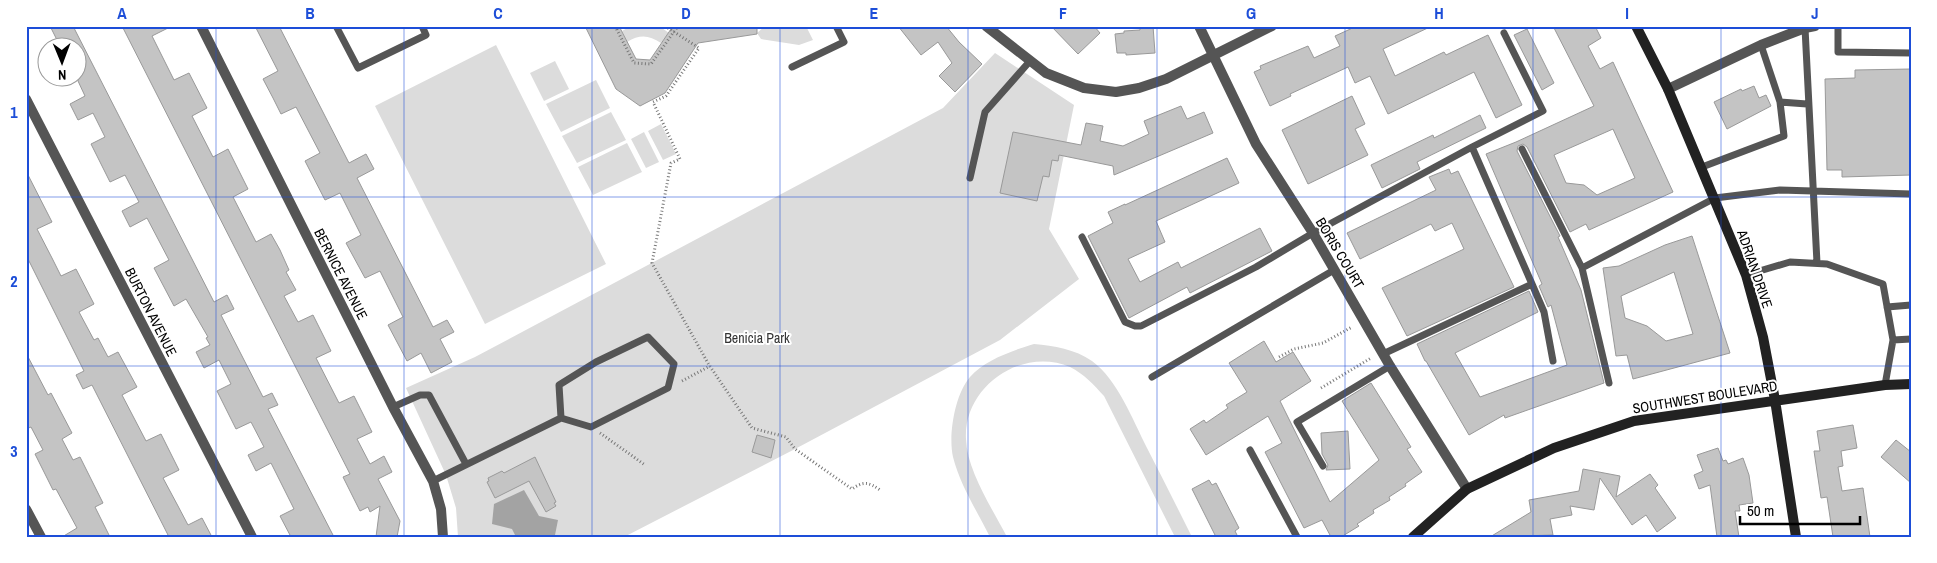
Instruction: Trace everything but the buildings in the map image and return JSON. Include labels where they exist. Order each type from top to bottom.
[{"type":"street","name":"BERNICE AVENUE","points":[[201,26],[393,407],[433,481],[441,509],[443,537]]},
{"type":"street","points":[[986,26],[1046,73],[1084,88],[1116,92],[1139,88],[1166,78],[1272,26]]},
{"type":"street","name":"BORIS COURT","points":[[1199,26],[1256,144],[1313,233],[1390,366],[1468,489]]},
{"type":"street","name":"ADRIAN DRIVE","points":[[1636,26],[1668,89],[1746,275],[1763,338],[1775,400],[1796,537]]},
{"type":"street","points":[[1668,89],[1761,45],[1810,27]]},
{"type":"street","name":"BURTON AVENUE","points":[[26,99],[252,537]]},
{"type":"street","name":"SOUTHWEST BOULEVARD","points":[[1414,537],[1468,489],[1554,448],[1634,421],[1885,385],[1911,384]]},
{"type":"street","points":[[26,509],[41,537]]},
{"type":"lane","points":[[336,26],[358,68],[426,35],[422,26]]},
{"type":"lane","points":[[792,67],[844,42],[836,26]]},
{"type":"lane","points":[[1838,26],[1838,52],[1911,53]]},
{"type":"lane","points":[[1810,27],[1808,104],[1816,263]]},
{"type":"lane","points":[[1082,238],[1125,322],[1134,326],[1141,326],[1256,268],[1313,233],[1543,111],[1504,33]]},
{"type":"lane","points":[[1702,167],[1784,136],[1780,102],[1761,45]]},
{"type":"lane","points":[[970,178],[985,112],[1030,61]]},
{"type":"lane","points":[[1780,102],[1808,104]]},
{"type":"lane","points":[[1472,147],[1544,312],[1553,361]]},
{"type":"lane","points":[[1522,149],[1582,268],[1609,383]]},
{"type":"lane","points":[[1582,268],[1715,198],[1780,190],[1911,194]]},
{"type":"lane","points":[[1746,275],[1790,262],[1816,263],[1827,264],[1883,284],[1893,340],[1885,385]]},
{"type":"lane","points":[[1152,377],[1334,270]]},
{"type":"lane","points":[[1383,354],[1532,284]]},
{"type":"lane","points":[[1887,307],[1911,305]]},
{"type":"lane","points":[[433,481],[561,418],[591,427],[668,388],[674,364],[648,337],[596,362],[560,385],[561,418]]},
{"type":"lane","points":[[1893,340],[1911,339]]},
{"type":"lane","points":[[1323,466],[1297,422],[1390,366]]},
{"type":"lane","points":[[393,407],[420,395],[429,395],[466,464]]},
{"type":"lane","points":[[1250,450],[1297,537]]},
{"type":"path","points":[[623,26],[616,28],[634,63],[652,64],[678,26]]},
{"type":"path","points":[[665,26],[699,48],[666,96],[652,102],[680,159],[671,163],[652,263],[710,366],[752,428],[786,437],[795,450],[852,489],[860,483],[870,483],[880,490]]},
{"type":"path","points":[[1279,357],[1294,349],[1323,343],[1352,326]]},
{"type":"path","points":[[1321,388],[1372,357]]},
{"type":"path","points":[[668,388],[710,366]]},
{"type":"path","points":[[591,427],[645,465]]},
{"type":"green space","points":[[631,26],[659,26],[669,33],[661,43],[644,36],[627,42],[622,31]]},
{"type":"green space","points":[[765,26],[806,26],[813,40],[799,45],[761,39],[757,33]]},
{"type":"green space","points":[[496,45],[606,264],[485,324],[375,106]]},
{"type":"green space","name":"Benicia Park","points":[[995,53],[1074,105],[1049,229],[1079,279],[1000,340],[624,537],[458,537],[456,508],[446,475],[406,388],[475,357],[943,108]]},
{"type":"green space","points":[[555,61],[569,89],[544,101],[530,73]]},
{"type":"green space","points":[[596,80],[610,108],[561,132],[546,104]]},
{"type":"green space","points":[[611,112],[626,140],[577,163],[562,136]]},
{"type":"green space","points":[[661,124],[676,154],[663,160],[648,131]]},
{"type":"green space","points":[[644,132],[659,162],[646,168],[631,139]]},
{"type":"green space","points":[[627,143],[642,172],[593,195],[578,167]]},
{"type":"green space","points":[[1034,344],[1057,347],[1079,354],[1092,361],[1109,378],[1130,413],[1192,537],[1175,537],[1104,396],[1088,380],[1070,367],[1052,362],[1033,362],[1015,367],[999,376],[985,388],[974,403],[968,420],[967,451],[975,476],[1007,537],[990,537],[964,488],[953,457],[951,438],[954,415],[965,384],[976,371],[1000,356]]},
{"type":"shaded area","points":[[524,490],[539,516],[558,520],[555,535],[516,537],[512,529],[492,524],[494,504]]}]
